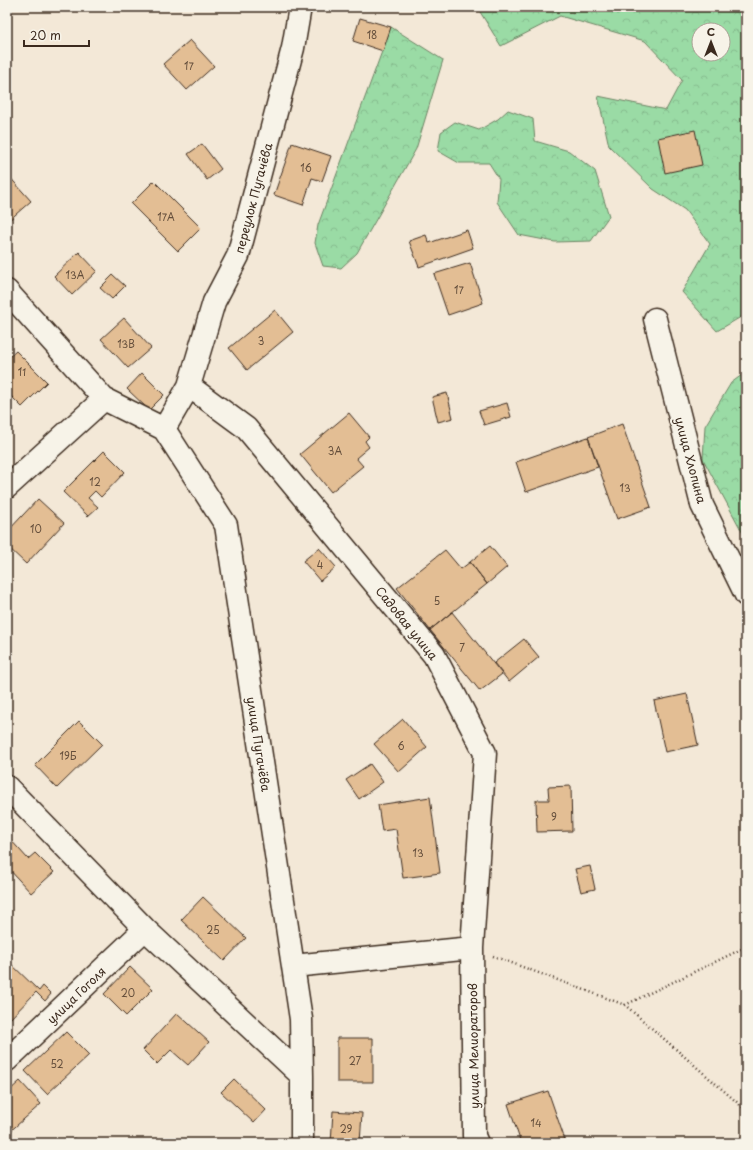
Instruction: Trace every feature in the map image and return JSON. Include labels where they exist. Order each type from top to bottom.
[{"type":"street","name":"переулок Пугачёва","points":[[164,429],[189,386],[214,302],[238,256],[293,48],[300,7]]},
{"type":"street","points":[[7,291],[104,399],[164,429]]},
{"type":"street","name":"улица Хлопина","points":[[655,319],[702,505],[746,595]]},
{"type":"street","name":"Садовая улица","points":[[189,386],[246,428],[434,655],[485,753],[472,948]]},
{"type":"street","points":[[7,487],[104,399]]},
{"type":"street","name":"улица Пугачёва","points":[[164,429],[226,525],[301,1019],[302,1143]]},
{"type":"street","points":[[7,787],[145,929],[302,1076]]},
{"type":"street","name":"улица Гоголя","points":[[7,1060],[145,929]]},
{"type":"street","points":[[293,966],[472,948]]},
{"type":"street","name":"улица Мелиораторов","points":[[472,948],[474,1136],[476,1143]]},
{"type":"path","points":[[625,1005],[746,947]]},
{"type":"path","points":[[472,948],[625,1005],[746,1110]]},
{"type":"green space","points":[[477,7],[746,7],[746,314],[717,331],[682,292],[710,244],[685,210],[653,189],[609,146],[598,96],[666,110],[682,80],[645,41],[560,16],[501,46]]},
{"type":"green space","points":[[391,27],[443,60],[416,149],[357,253],[341,268],[323,266],[315,243],[318,225]]},
{"type":"green space","points":[[508,110],[533,119],[535,141],[569,151],[595,171],[609,216],[591,241],[555,242],[519,235],[497,202],[499,179],[489,163],[459,163],[438,151],[441,132],[455,122],[479,130],[498,119]]},
{"type":"green space","points":[[746,372],[746,539],[703,459],[705,426],[731,383]]},
{"type":"building","points":[[360,18],[391,27],[383,51],[353,41]]},
{"type":"building","points":[[190,40],[214,66],[187,90],[163,64]]},
{"type":"building","points":[[695,130],[702,165],[665,173],[658,138]]},
{"type":"building","points":[[292,143],[331,156],[322,181],[312,178],[303,205],[274,195]]},
{"type":"building","points":[[202,144],[221,169],[207,180],[188,154]]},
{"type":"building","points":[[7,174],[31,201],[7,222]]},
{"type":"building","points":[[154,181],[201,228],[178,251],[131,204]]},
{"type":"building","points":[[467,230],[473,248],[419,267],[409,241],[426,235],[429,243]]},
{"type":"building","points":[[79,252],[97,271],[72,295],[54,276]]},
{"type":"building","points":[[470,263],[483,303],[448,315],[434,274]]},
{"type":"building","points":[[113,275],[125,286],[112,299],[100,288]]},
{"type":"building","points":[[275,310],[293,332],[247,370],[229,348]]},
{"type":"building","points":[[124,318],[151,348],[128,368],[101,339]]},
{"type":"building","points":[[16,351],[47,382],[22,407],[7,392],[7,359]]},
{"type":"building","points":[[142,373],[164,395],[149,410],[127,389]]},
{"type":"building","points":[[447,393],[453,418],[438,422],[432,397]]},
{"type":"building","points":[[507,403],[511,417],[484,425],[479,411]]},
{"type":"building","points":[[349,413],[369,437],[365,441],[369,447],[356,458],[363,466],[331,492],[300,454]]},
{"type":"building","points":[[622,424],[651,507],[617,519],[588,437]]},
{"type":"building","points":[[588,437],[598,467],[526,492],[516,462]]},
{"type":"building","points":[[104,451],[125,472],[101,497],[95,491],[88,498],[98,507],[88,516],[63,492]]},
{"type":"building","points":[[38,499],[64,523],[26,564],[7,546],[7,532]]},
{"type":"building","points":[[490,546],[507,567],[487,584],[470,562]]},
{"type":"building","points":[[319,548],[336,567],[320,581],[303,561]]},
{"type":"building","points":[[445,550],[461,569],[470,562],[487,584],[430,630],[397,588]]},
{"type":"building","points":[[452,612],[502,674],[480,691],[430,630]]},
{"type":"building","points":[[524,639],[539,657],[509,682],[494,663]]},
{"type":"building","points":[[687,694],[698,745],[665,752],[654,701]]},
{"type":"building","points":[[403,719],[427,747],[399,772],[374,744]]},
{"type":"building","points":[[79,721],[102,744],[57,788],[35,765]]},
{"type":"building","points":[[370,764],[383,782],[359,799],[346,780]]},
{"type":"building","points":[[571,786],[572,831],[537,832],[536,800],[549,800],[548,787]]},
{"type":"building","points":[[430,797],[440,873],[403,878],[396,829],[382,831],[378,805]]},
{"type":"building","points":[[9,838],[28,859],[35,853],[54,872],[31,893],[7,867],[7,840]]},
{"type":"building","points":[[590,866],[595,889],[581,892],[575,869]]},
{"type":"building","points":[[203,897],[246,938],[224,961],[181,920]]},
{"type":"building","points":[[7,960],[39,991],[43,986],[51,994],[45,1001],[36,992],[7,1022]]},
{"type":"building","points":[[130,967],[153,989],[126,1016],[104,994]]},
{"type":"building","points":[[177,1013],[209,1042],[188,1065],[171,1050],[157,1064],[143,1050]]},
{"type":"building","points":[[66,1032],[89,1055],[47,1094],[25,1071]]},
{"type":"building","points":[[337,1038],[373,1038],[373,1082],[337,1082]]},
{"type":"building","points":[[234,1079],[266,1110],[254,1123],[221,1092]]},
{"type":"building","points":[[20,1081],[41,1104],[7,1134],[7,1093]]},
{"type":"building","points":[[548,1091],[565,1140],[557,1143],[521,1143],[508,1104]]},
{"type":"building","points":[[333,1111],[362,1113],[360,1143],[331,1143]]},
{"type":"building","points":[[166,1137],[172,1143],[161,1143]]},
{"type":"building","points":[[74,1138],[79,1143],[69,1143]]}]
